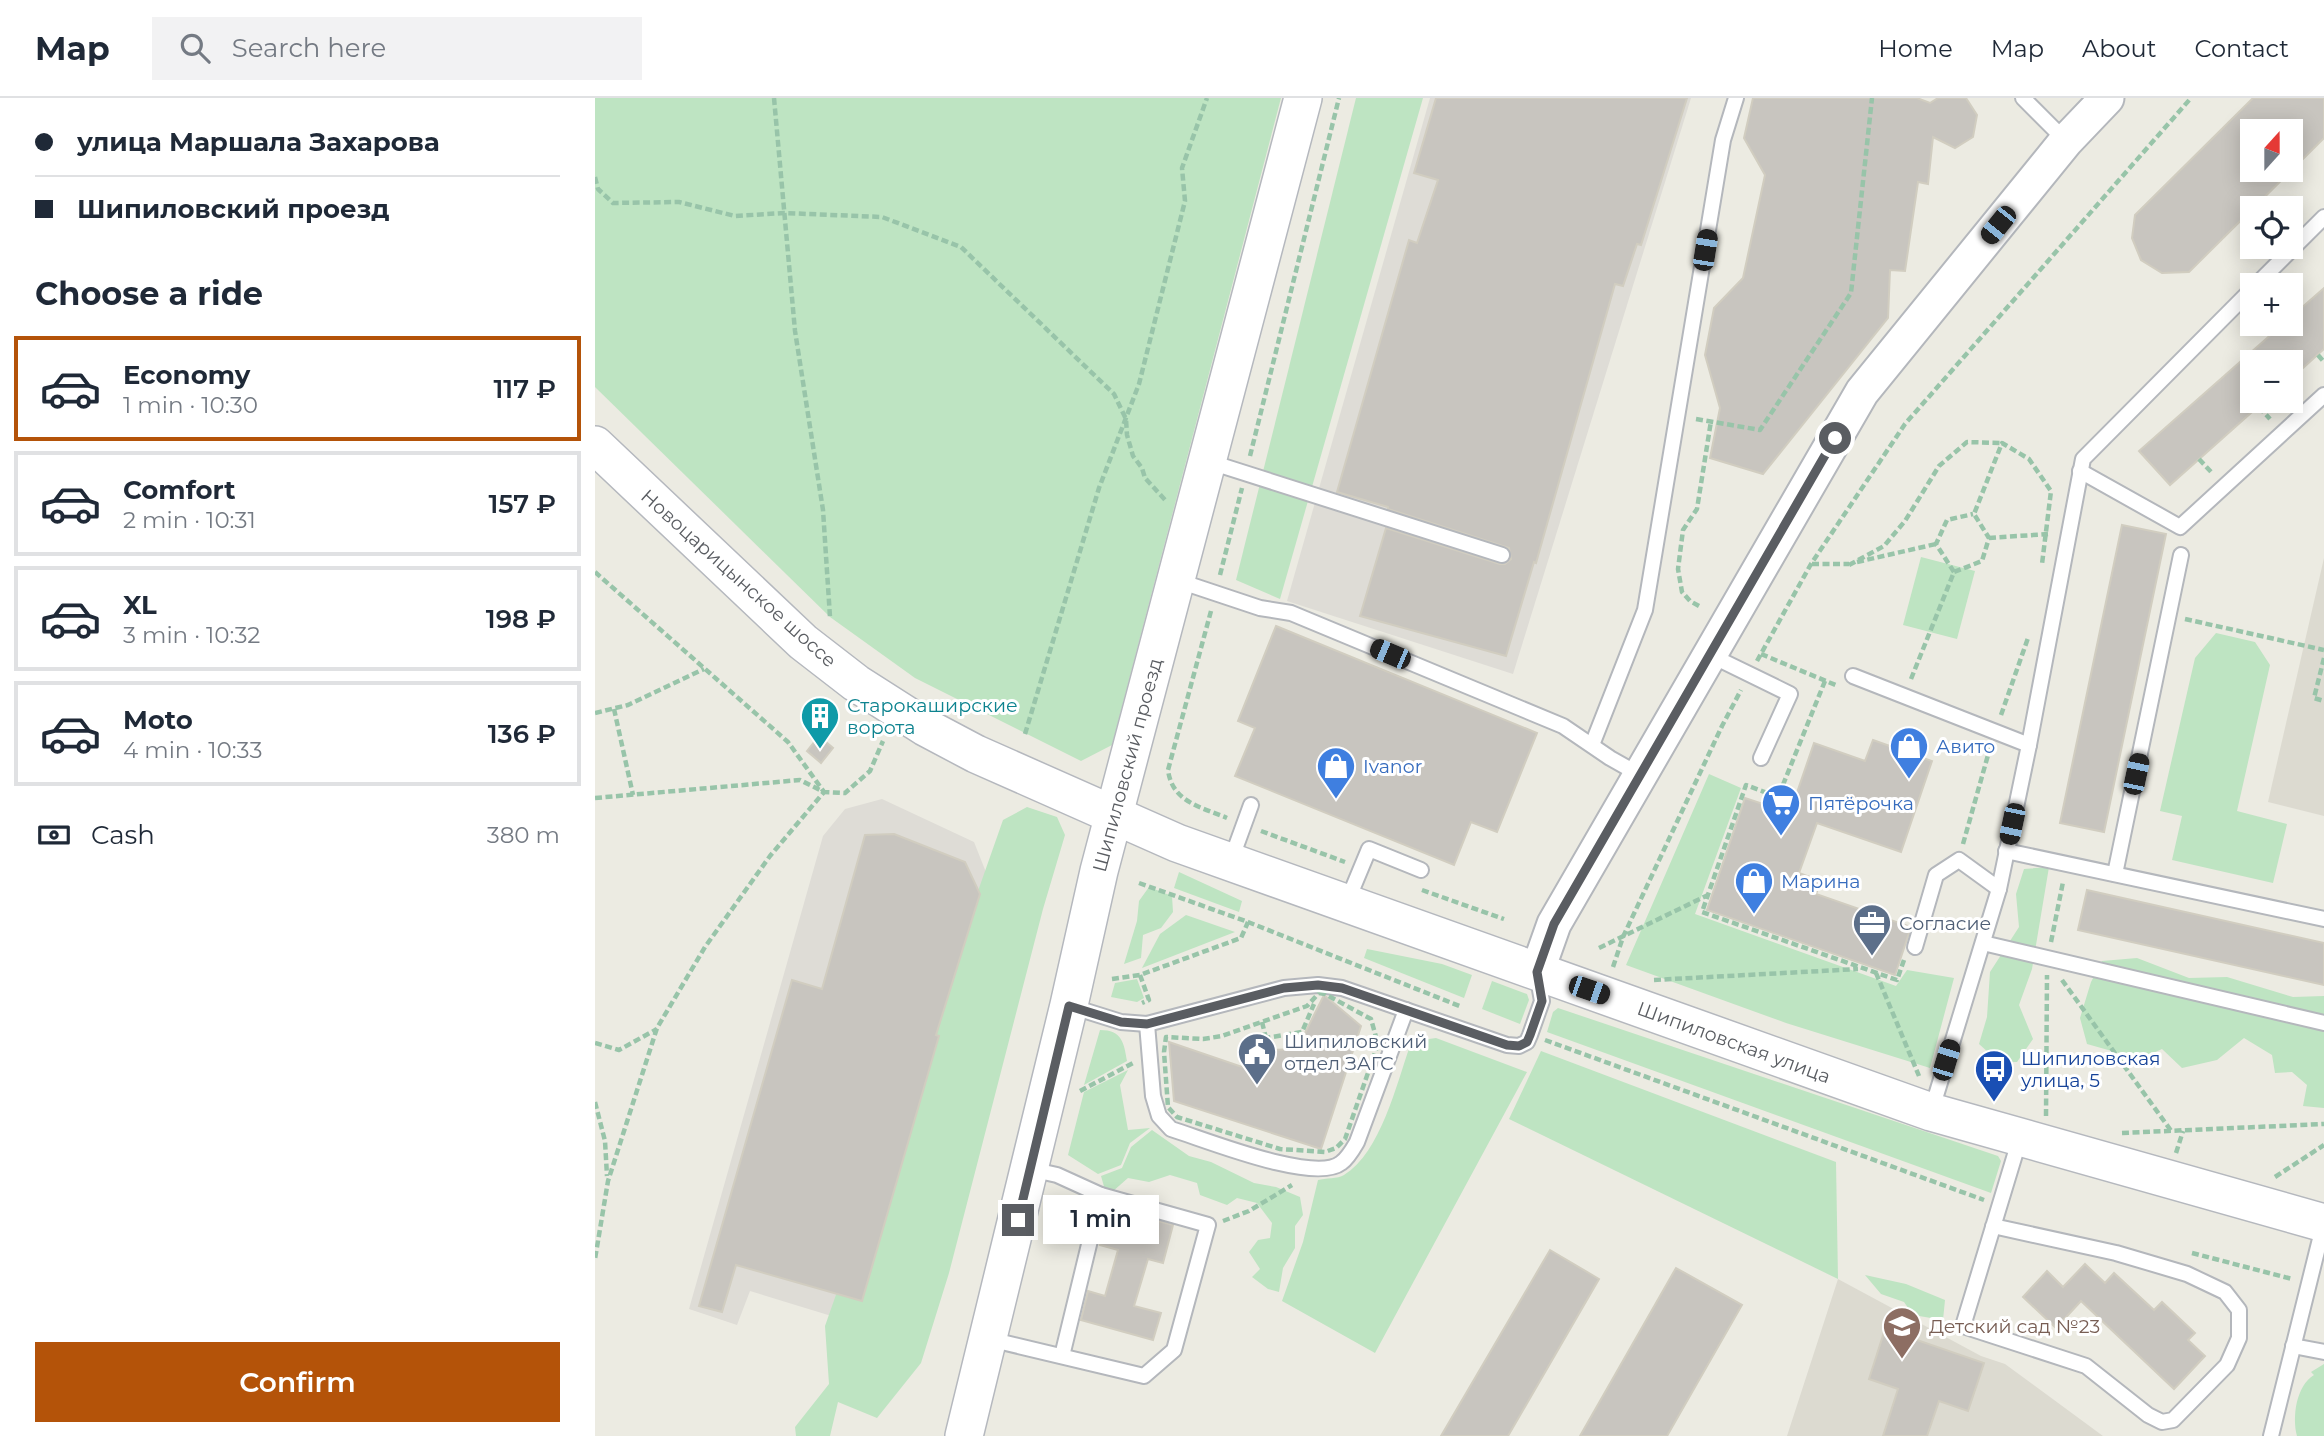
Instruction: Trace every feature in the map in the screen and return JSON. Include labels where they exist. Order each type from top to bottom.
[{"type":"main road","name":"Шипиловский проезд","points":[[964,1436],[1069,1006],[1099,871],[1303,98]]},
{"type":"main road","name":"Новоцарицынское шоссе","points":[[595,445],[803,642],[856,683],[925,727],[976,754],[1115,814]]},
{"type":"main road","name":"Шипиловская улица","points":[[1115,814],[1177,843],[1931,1112],[2033,1130],[2324,1223]]},
{"type":"street","points":[[1537,972],[1554,924],[1862,392],[2066,141],[2107,98]]},
{"type":"lane","points":[[1592,745],[1645,610],[1723,141],[1736,98]]},
{"type":"lane","points":[[2023,98],[2066,141]]},
{"type":"lane","points":[[2268,273],[2324,217]]},
{"type":"lane","points":[[1931,1112],[1999,889],[2083,459],[2240,301]]},
{"type":"lane","points":[[2080,471],[2180,527],[2324,395]]},
{"type":"lane","points":[[1207,461],[1246,471],[1502,555]]},
{"type":"lane","points":[[2115,874],[2181,555]]},
{"type":"lane","points":[[1176,580],[1260,608],[1291,613],[1563,726],[1640,775]]},
{"type":"lane","points":[[1710,655],[1790,695],[1761,758]]},
{"type":"lane","points":[[1851,684],[1904,696],[2029,746]]},
{"type":"lane","points":[[1231,862],[1251,805]]},
{"type":"lane","points":[[1347,902],[1369,849],[1421,870]]},
{"type":"lane","points":[[2006,850],[2324,919]]},
{"type":"lane","points":[[1915,947],[1936,875],[1959,860],[1999,889]]},
{"type":"lane","points":[[1983,943],[2324,1023]]},
{"type":"lane","points":[[1069,1006],[1121,1022],[1147,1024],[1284,988],[1318,985],[1342,988],[1507,1045],[1519,1046],[1527,1042],[1542,1001],[1537,972]]},
{"type":"lane","points":[[1147,1024],[1153,1096],[1159,1116],[1171,1129],[1282,1164],[1314,1170],[1340,1164],[1357,1142],[1406,1010]]},
{"type":"lane","points":[[1993,1226],[2116,1253],[2200,1280],[2225,1292],[2239,1310],[2239,1338],[2227,1364],[2173,1420],[2161,1422],[2148,1415],[2086,1366],[1963,1326],[1977,1256],[1993,1226],[2033,1130]]},
{"type":"lane","points":[[989,1339],[1144,1376],[1174,1350],[1208,1225],[1101,1195],[1056,1175],[1030,1169]]},
{"type":"lane","points":[[1062,1356],[1101,1195]]},
{"type":"lane","points":[[2271,1436],[2324,1223]]},
{"type":"lane","points":[[2293,1346],[2324,1352]]},
{"type":"path","points":[[774,98],[795,331],[823,510],[830,617]]},
{"type":"path","points":[[1025,734],[1099,488],[1139,384],[1185,201],[1182,167],[1207,98]]},
{"type":"path","points":[[1678,415],[1760,430],[1851,293],[1872,98]]},
{"type":"path","points":[[1613,967],[1623,937],[1722,726],[1811,564],[1905,424],[2191,98]]},
{"type":"path","points":[[595,177],[598,189],[613,203],[679,202],[734,216],[784,213],[882,217],[961,247],[1114,394],[1126,419],[1133,456],[1142,468],[1145,478],[1166,501]]},
{"type":"path","points":[[2318,355],[2324,362]]},
{"type":"path","points":[[1699,606],[1682,592],[1678,569],[1683,530],[1697,509],[1711,421]]},
{"type":"path","points":[[1849,565],[1884,546],[1905,521],[1939,466],[1967,442],[2002,443],[2029,459],[2051,491],[2041,571]]},
{"type":"path","points":[[1974,514],[2002,443]]},
{"type":"path","points":[[1974,514],[1990,538]]},
{"type":"path","points":[[1936,544],[1947,520],[1974,514]]},
{"type":"path","points":[[1990,538],[2045,534],[2069,528]]},
{"type":"path","points":[[1904,696],[1955,572],[1982,561],[1990,538]]},
{"type":"path","points":[[1811,564],[1849,565],[1936,544]]},
{"type":"path","points":[[1936,544],[1955,572]]},
{"type":"path","points":[[595,572],[788,742],[824,792]]},
{"type":"path","points":[[2169,616],[2324,650]]},
{"type":"path","points":[[1959,860],[1995,732],[2030,633]]},
{"type":"path","points":[[1761,654],[1825,681],[1851,684]]},
{"type":"path","points":[[2324,658],[2314,698],[2324,701]]},
{"type":"path","points":[[595,713],[628,705],[705,669]]},
{"type":"path","points":[[1825,681],[1778,796],[1746,785],[1702,912],[1897,980],[1903,961],[1915,947]]},
{"type":"path","points":[[614,709],[633,795]]},
{"type":"path","points":[[595,798],[800,780],[824,792],[845,793],[870,771],[883,741]]},
{"type":"path","points":[[595,1259],[608,1181],[657,1028],[705,947],[770,856],[824,792]]},
{"type":"path","points":[[2033,1130],[2047,959],[2067,864]]},
{"type":"path","points":[[1139,883],[1248,922],[1469,1010]]},
{"type":"path","points":[[1599,948],[1708,895]]},
{"type":"path","points":[[1112,979],[1140,975],[1241,938],[1248,922]]},
{"type":"path","points":[[2047,959],[2172,1132]]},
{"type":"path","points":[[1650,981],[1863,968]]},
{"type":"path","points":[[1876,973],[1919,1077]]},
{"type":"path","points":[[1138,1005],[1149,1000],[1140,975]]},
{"type":"path","points":[[1319,993],[1371,1019],[1378,1044],[1345,1139],[1336,1148],[1325,1152],[1280,1149],[1177,1117],[1170,1110],[1165,1037],[1203,1039],[1222,1036],[1307,1006],[1319,993]]},
{"type":"path","points":[[1266,1038],[1302,1032],[1319,993]]},
{"type":"path","points":[[1262,1023],[1271,1050]]},
{"type":"path","points":[[595,1043],[619,1049],[657,1028]]},
{"type":"path","points":[[1530,1035],[2000,1206]]},
{"type":"path","points":[[1080,1091],[1131,1064]]},
{"type":"path","points":[[595,1102],[605,1141],[608,1181]]},
{"type":"path","points":[[2116,1133],[2324,1124]]},
{"type":"path","points":[[2175,1157],[2184,1131]]},
{"type":"path","points":[[2267,1182],[2324,1145]]},
{"type":"path","points":[[1208,1225],[1249,1212],[1314,1170]]},
{"type":"path","points":[[2190,1253],[2308,1283]]},
{"type":"shaded area","points":[[1430,98],[1691,98],[1513,674],[1287,601]]},
{"type":"shaded area","points":[[2324,558],[2324,816],[2268,802]]},
{"type":"shaded area","points":[[882,799],[974,842],[997,900],[900,1337],[750,1291],[737,1325],[689,1309],[823,836],[845,809]]},
{"type":"shaded area","name":"Детский сад №23","points":[[1838,1279],[1981,1356],[2005,1364],[2103,1436],[1787,1436]]},
{"type":"green space","points":[[595,98],[1281,98],[1112,745],[1081,761],[915,678],[830,617],[595,387]]},
{"type":"green space","points":[[1356,98],[1423,98],[1280,599],[1236,580]]},
{"type":"green space","points":[[1921,557],[1975,571],[1957,639],[1903,625]]},
{"type":"green space","points":[[2216,633],[2255,642],[2270,665],[2237,811],[2287,824],[2273,883],[2172,860],[2182,816],[2160,811],[2195,658]]},
{"type":"green space","points":[[1709,774],[1741,788],[1695,914],[1896,986],[1907,970],[1954,978],[1930,1068],[1786,1023],[1626,965]]},
{"type":"green space","points":[[1027,807],[1057,817],[1065,835],[1043,909],[949,1273],[921,1363],[877,1418],[838,1402],[830,1436],[796,1436],[795,1427],[829,1384],[825,1326],[1003,820]]},
{"type":"green space","points":[[2049,867],[2032,969],[2019,1005],[2033,1039],[2017,1062],[1999,1062],[1979,1044],[1987,1017],[1990,972],[2019,927],[2016,894],[2024,869]]},
{"type":"green space","points":[[1179,872],[1242,901],[1239,912],[1174,888]]},
{"type":"green space","points":[[1149,887],[1172,896],[1173,912],[1161,928],[1143,935],[1141,958],[1124,964],[1137,921],[1139,901]]},
{"type":"green space","points":[[1186,915],[1235,932],[1142,968],[1160,934]]},
{"type":"green space","points":[[1367,949],[1442,964],[1472,975],[1464,998],[1364,958]]},
{"type":"green space","points":[[2137,958],[2189,978],[2227,977],[2293,997],[2324,996],[2324,1108],[2303,1106],[2307,1085],[2292,1072],[2275,1073],[2272,1055],[2244,1038],[2217,1060],[2182,1068],[2162,1049],[2140,1059],[2087,1044],[2080,1018],[2091,982],[2102,961]]},
{"type":"green space","points":[[1137,979],[1144,998],[1137,1002],[1111,997],[1115,983]]},
{"type":"green space","points":[[1492,981],[1527,994],[1529,1000],[1520,1024],[1482,1009]]},
{"type":"green space","points":[[1558,1008],[1998,1156],[2001,1161],[1991,1193],[1547,1032],[1553,1012]]},
{"type":"green space","points":[[1100,1030],[1113,1032],[1121,1039],[1127,1061],[1084,1085]]},
{"type":"green space","points":[[1436,1038],[1527,1072],[1375,1353],[1282,1301],[1303,1242],[1318,1180],[1344,1175],[1368,1151],[1386,1116],[1410,1046],[1422,1040]]},
{"type":"green space","points":[[1541,1051],[1836,1162],[1838,1279],[1509,1119]]},
{"type":"green space","points":[[1128,1070],[1120,1085],[1128,1130],[1150,1128],[1130,1143],[1121,1165],[1098,1174],[1068,1155],[1084,1092]]},
{"type":"green space","points":[[1152,1130],[1189,1156],[1211,1162],[1254,1183],[1276,1187],[1300,1197],[1303,1215],[1295,1226],[1295,1248],[1283,1268],[1279,1292],[1268,1289],[1252,1277],[1260,1269],[1249,1252],[1258,1240],[1270,1238],[1272,1223],[1257,1203],[1237,1198],[1227,1205],[1200,1195],[1197,1183],[1170,1175],[1149,1182],[1128,1178],[1112,1192],[1105,1190],[1101,1176],[1122,1168],[1131,1147]]},
{"type":"green space","points":[[1865,1275],[1906,1284],[1945,1300],[1943,1320],[1913,1315],[1904,1302],[1881,1294]]},
{"type":"green space","points":[[2324,1364],[2324,1436],[2297,1436],[2295,1411],[2299,1394],[2314,1375],[2311,1372]]},
{"type":"building","points":[[1436,98],[1687,98],[1641,245],[1637,244],[1623,286],[1615,284],[1536,563],[1534,562],[1506,656],[1360,616],[1386,528],[1500,564],[1511,559],[1509,548],[1337,492],[1409,240],[1417,243],[1438,180],[1414,173]]},
{"type":"building","points":[[1753,98],[1917,98],[1930,103],[1938,98],[1966,98],[1977,115],[1973,137],[1955,148],[1933,137],[1928,184],[1918,182],[1905,271],[1890,270],[1888,318],[1763,474],[1710,458],[1720,408],[1705,355],[1714,308],[1743,278],[1765,175],[1744,138]]},
{"type":"building","points":[[2253,98],[2324,98],[2324,138],[2303,159],[2303,119],[2240,119],[2240,182],[2280,182],[2266,196],[2240,196],[2240,221],[2189,272],[2162,273],[2141,260],[2132,238],[2135,215]]},
{"type":"building","points":[[2324,288],[2324,349],[2303,368],[2303,350],[2254,350],[2269,336],[2303,336],[2303,306]]},
{"type":"building","points":[[2240,362],[2240,413],[2251,413],[2170,485],[2139,451]]},
{"type":"building","points":[[2122,525],[2166,534],[2104,832],[2060,823]]},
{"type":"building","points":[[1276,626],[1537,733],[1497,832],[1471,822],[1454,865],[1235,776],[1255,728],[1238,721]]},
{"type":"building","name":"Старокаширские ворота","points":[[819,736],[833,748],[821,763],[807,751]]},
{"type":"building","points":[[1873,740],[1932,761],[1901,852],[1817,823],[1799,873],[1821,881],[1816,894],[1911,927],[1895,975],[1707,910],[1745,798],[1790,813],[1814,743],[1865,761]]},
{"type":"building","points":[[894,834],[965,862],[980,894],[936,1035],[939,1036],[862,1301],[736,1265],[722,1312],[699,1306],[792,980],[822,989],[865,835]]},
{"type":"building","points":[[2087,890],[2324,943],[2324,985],[2078,930]]},
{"type":"building","name":"Шипиловский отдел ЗАГС","points":[[1324,995],[1361,1026],[1321,1149],[1174,1101],[1169,1042],[1251,1070],[1263,1054],[1271,1050],[1297,1049]]},
{"type":"building","points":[[1111,1208],[1173,1225],[1163,1263],[1148,1259],[1134,1306],[1161,1313],[1153,1340],[1081,1320],[1088,1291],[1105,1296],[1118,1250],[1100,1245]]},
{"type":"building","points":[[1550,1250],[1599,1279],[1508,1436],[1441,1436]]},
{"type":"building","points":[[2085,1264],[2105,1283],[2114,1273],[2154,1310],[2162,1302],[2195,1333],[2188,1340],[2205,1356],[2174,1389],[2081,1301],[2056,1328],[2023,1297],[2047,1271],[2063,1287]]},
{"type":"building","points":[[1676,1268],[1742,1305],[1667,1436],[1580,1436]]},
{"type":"building","points":[[1885,1329],[1984,1363],[1968,1411],[1939,1401],[1927,1436],[1883,1436],[1898,1389],[1869,1379]]},
{"type":"place","name":"Старокаширские ворота","points":[[820,750]]},
{"type":"place","name":"Авито","points":[[1909,780]]},
{"type":"place","name":"Ivanor","points":[[1336,800]]},
{"type":"place","name":"Пятёрочка","points":[[1781,837]]},
{"type":"place","name":"Марина","points":[[1754,915]]},
{"type":"place","name":"Согласие","points":[[1872,957]]},
{"type":"place","name":"Шипиловский отдел ЗАГС","points":[[1257,1086]]},
{"type":"place","name":"Шипиловская улица, 5","points":[[1994,1103]]},
{"type":"place","name":"Детский сад №23","points":[[1902,1360]]},
{"type":"route","points":[[1018,1220],[1069,1006],[1121,1022],[1147,1024],[1284,988],[1318,985],[1342,988],[1507,1045],[1519,1046],[1527,1042],[1542,1001],[1537,972],[1554,924],[1835,438]]}]
